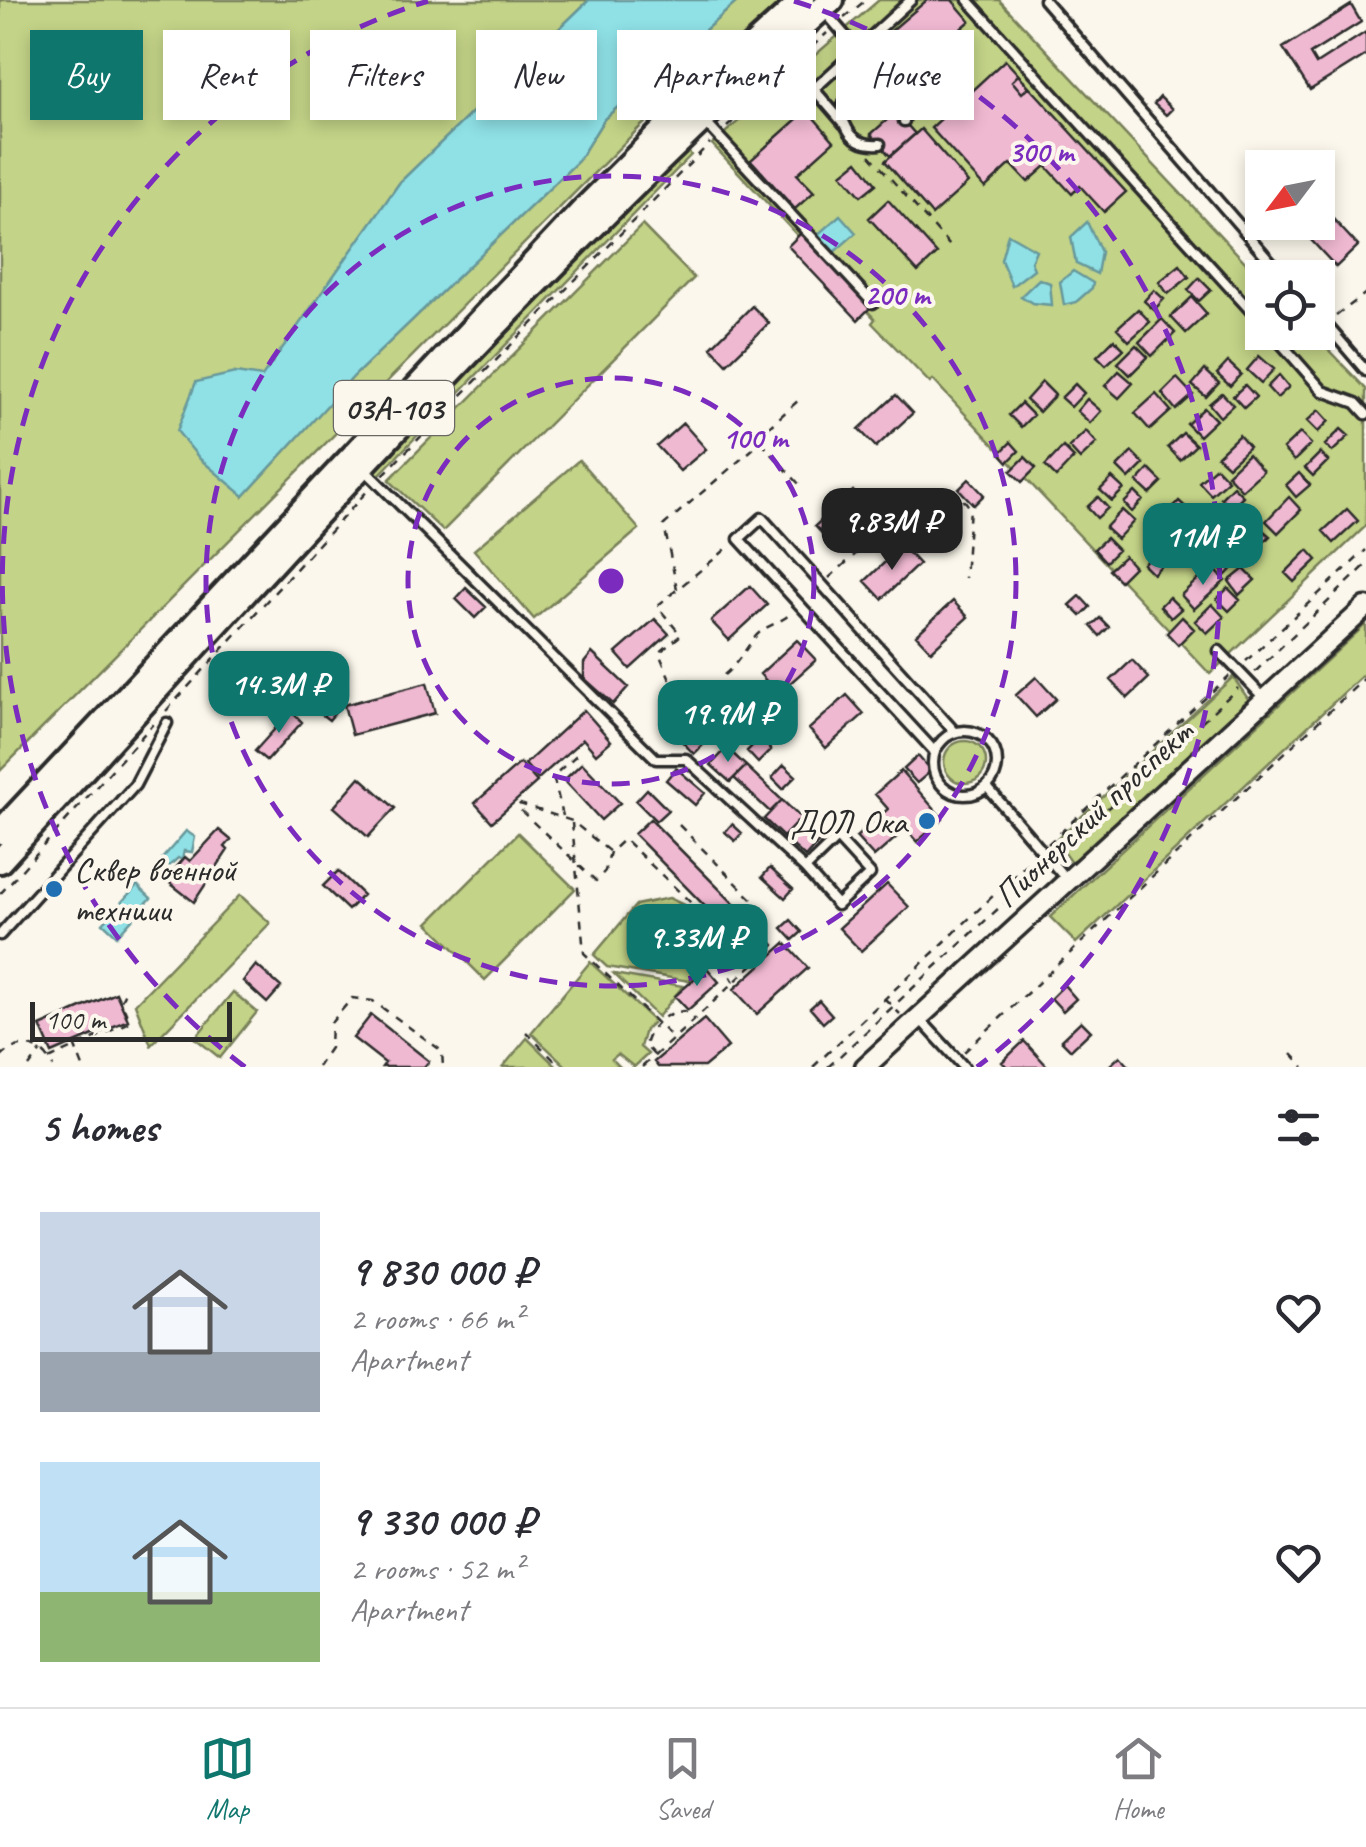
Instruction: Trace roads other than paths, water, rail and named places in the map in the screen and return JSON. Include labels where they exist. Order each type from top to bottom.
[{"type":"main road","name":"03А-103","points":[[806,30],[823,9]]},
{"type":"main road","name":"03А-103","points":[[0,832],[585,208],[823,9]]},
{"type":"main road","name":"03А-103","points":[[0,861],[369,474],[604,213],[717,120]]},
{"type":"street","name":"Пионерский проспект","points":[[865,1067],[1366,607]]},
{"type":"lane","points":[[879,30],[912,0]]},
{"type":"lane","points":[[968,0],[1245,304]]},
{"type":"lane","points":[[1044,0],[1269,260]]},
{"type":"lane","points":[[823,9],[840,30]]},
{"type":"lane","points":[[816,87],[836,69]]},
{"type":"lane","points":[[816,91],[856,139],[880,144]]},
{"type":"lane","points":[[844,120],[845,126]]},
{"type":"lane","points":[[710,127],[873,303]]},
{"type":"lane","points":[[1335,336],[1366,371]]},
{"type":"lane","points":[[1287,350],[1323,392],[1356,403],[1366,414]]},
{"type":"lane","points":[[369,474],[656,760],[686,759],[837,905],[870,874],[838,838],[804,869]]},
{"type":"lane","points":[[934,751],[955,732],[974,731],[993,746],[997,760],[987,788],[969,795],[948,791],[934,774],[934,751],[739,538],[762,518],[955,732]]},
{"type":"lane","points":[[1219,651],[1265,698]]},
{"type":"lane","points":[[0,935],[135,785],[168,723]]},
{"type":"lane","points":[[987,788],[1068,882]]},
{"type":"lane","points":[[918,1018],[961,1063]]},
{"type":"water","points":[[589,0],[739,0],[705,30],[617,30],[617,108],[604,119],[578,161],[354,376],[244,496],[200,459],[177,431],[196,382],[235,373],[262,377],[400,182],[476,109],[476,120],[597,120],[597,30],[558,30]]},
{"type":"water","points":[[840,215],[856,233],[832,254],[816,236]]},
{"type":"water","points":[[1087,222],[1101,252],[1097,274],[1076,264],[1071,237]]},
{"type":"water","points":[[1008,234],[1036,250],[1031,262],[1034,269],[1012,286],[1001,260]]},
{"type":"water","points":[[1073,271],[1093,283],[1092,288],[1076,302],[1064,305],[1060,282]]},
{"type":"water","points":[[1039,279],[1050,283],[1052,305],[1032,303],[1021,296]]},
{"type":"water","points":[[186,831],[195,837],[192,852],[184,851],[182,860],[178,858],[168,867],[161,860]]},
{"type":"water","points":[[137,885],[151,898],[117,936],[103,923]]},
{"type":"place","name":"ДОЛ Ока","points":[[927,821]]},
{"type":"place","name":"Сквер военной техниии","points":[[54,889]]}]
